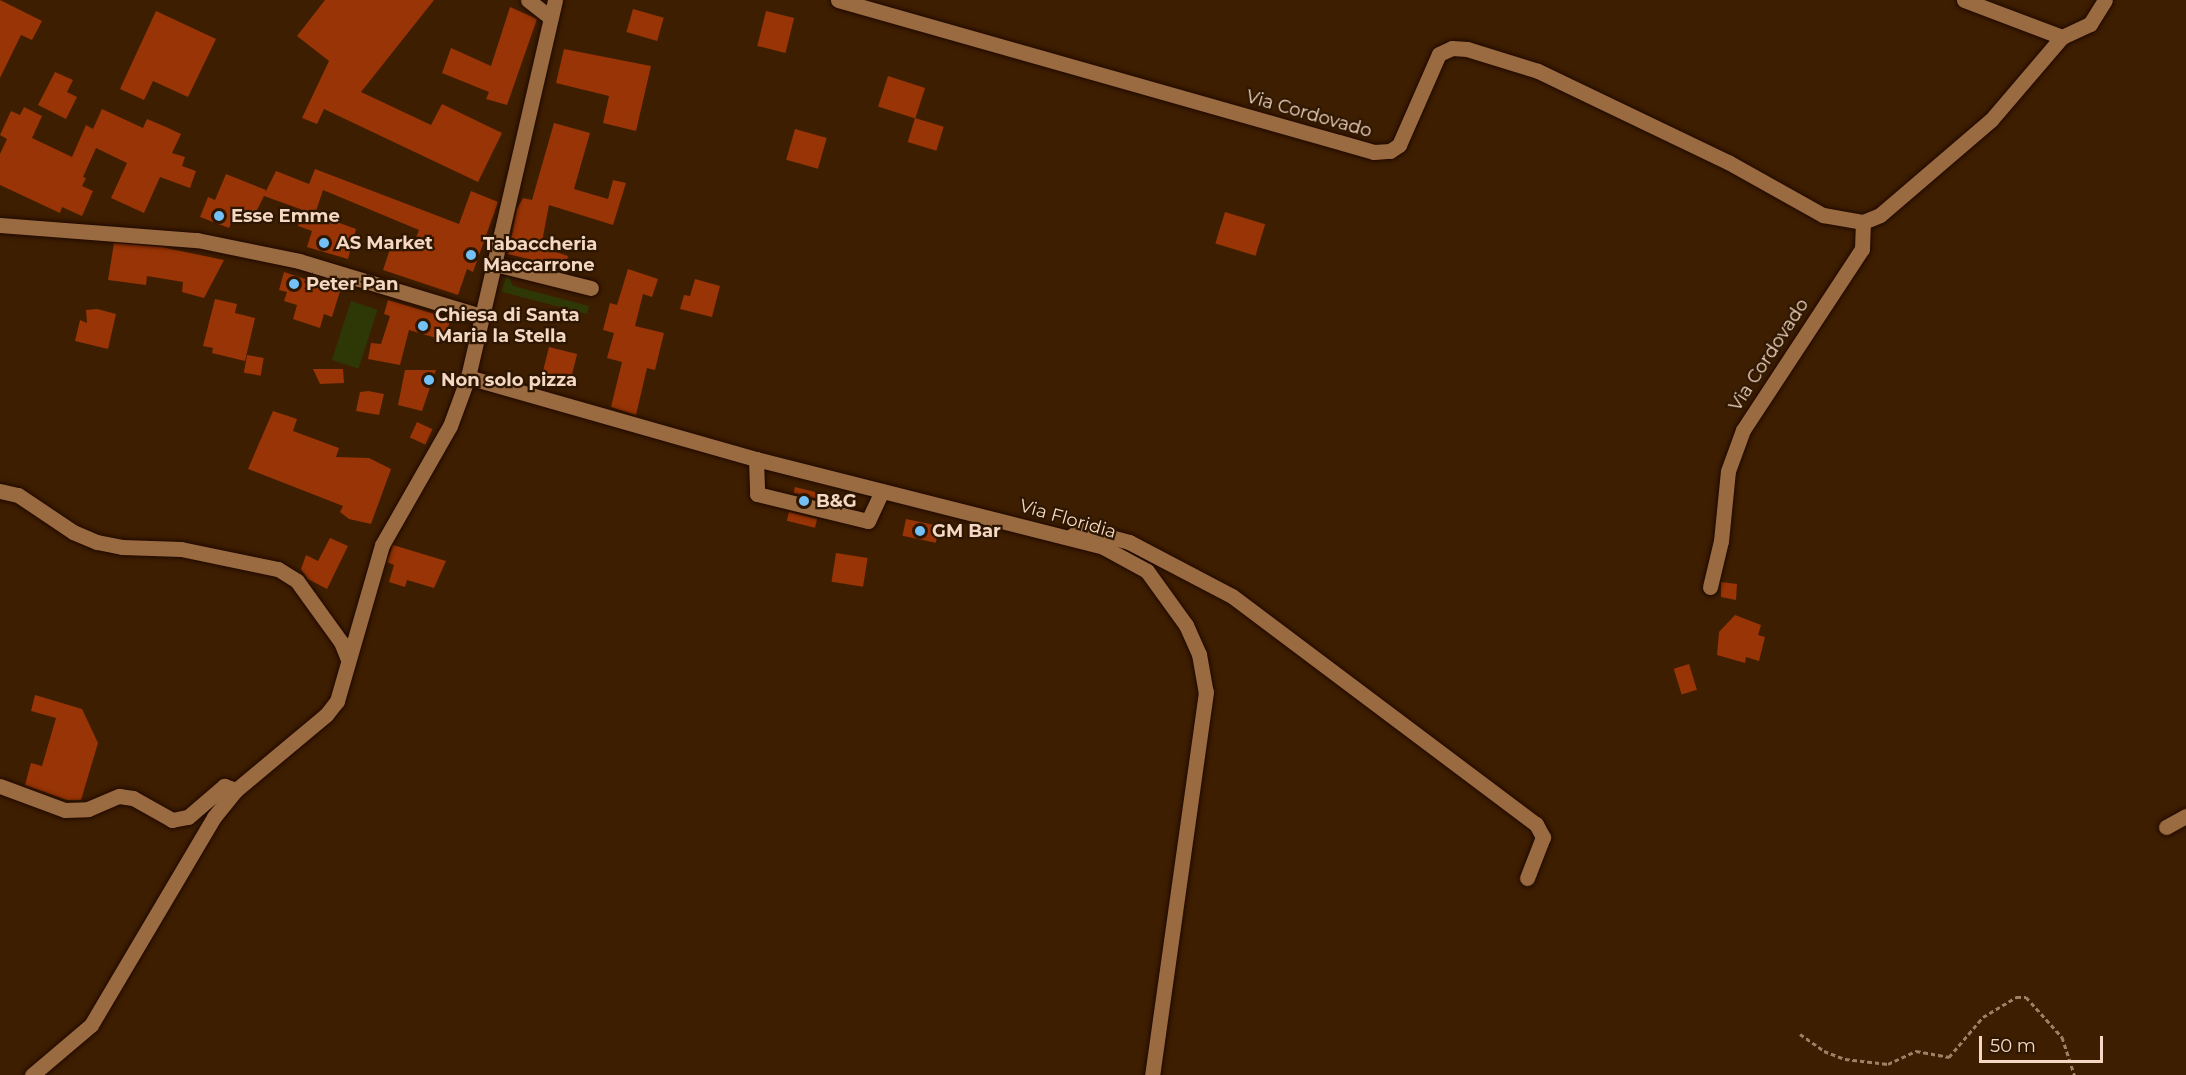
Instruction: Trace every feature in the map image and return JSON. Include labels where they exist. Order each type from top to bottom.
[{"type":"street","points":[[528,0],[550,17]]},
{"type":"street","points":[[32,1075],[91,1025],[214,817],[236,790],[326,715],[337,701],[382,545],[450,426],[468,377],[491,263],[555,0]]},
{"type":"street","name":"Via Cordovado","points":[[838,0],[1374,153],[1390,152],[1399,145],[1439,54],[1452,48],[1467,49],[1538,70],[1728,162],[1823,215],[1863,222],[1862,249],[1743,430],[1728,471],[1721,540],[1710,587]]},
{"type":"street","points":[[1964,0],[2062,37]]},
{"type":"street","points":[[1863,222],[1881,215],[1991,120],[2062,37],[2090,24],[2105,0]]},
{"type":"street","points":[[1,225],[197,240],[299,261],[481,316]]},
{"type":"street","points":[[491,263],[591,288]]},
{"type":"street","name":"Via Floridia","points":[[468,377],[756,459],[1070,537],[1103,547],[1147,571],[1186,625],[1199,654],[1206,692],[1152,1075]]},
{"type":"street","points":[[756,459],[757,494],[768,497],[868,521],[882,491]]},
{"type":"street","points":[[0,490],[18,495],[73,531],[97,542],[122,547],[181,549],[278,568],[297,581],[341,642],[348,658]]},
{"type":"street","points":[[1070,537],[1081,529],[1129,542],[1232,596],[1536,824],[1543,837],[1527,878]]},
{"type":"street","points":[[0,786],[64,810],[88,809],[119,796],[133,798],[172,820],[188,817],[224,786],[236,790]]},
{"type":"street","points":[[2166,827],[2186,816]]},
{"type":"path","points":[[1800,1034],[1824,1052],[1845,1059],[1888,1064],[1916,1051],[1949,1057],[1983,1017],[2016,997],[2026,997],[2062,1037],[2074,1075]]},
{"type":"green space","points":[[507,272],[513,286],[589,306],[587,314],[502,292]]},
{"type":"green space","points":[[351,301],[378,310],[358,369],[332,360]]},
{"type":"building","points":[[0,0],[42,21],[32,40],[21,35],[0,78]]},
{"type":"building","points":[[325,0],[434,0],[361,92],[431,125],[442,104],[502,133],[478,182],[324,109],[317,124],[302,118],[329,61],[297,36]]},
{"type":"building","points":[[510,7],[537,19],[507,105],[486,99],[489,92],[442,73],[451,48],[491,66]]},
{"type":"building","points":[[633,9],[664,18],[657,41],[626,32]]},
{"type":"building","points":[[156,11],[216,39],[188,97],[153,81],[144,100],[120,89]]},
{"type":"building","points":[[766,11],[794,18],[785,53],[757,46]]},
{"type":"building","points":[[564,49],[651,66],[636,131],[603,123],[609,96],[556,83]]},
{"type":"building","points":[[55,72],[73,80],[67,92],[77,97],[66,119],[38,105]]},
{"type":"building","points":[[888,76],[925,88],[915,118],[878,106]]},
{"type":"building","points":[[24,107],[42,116],[32,138],[72,157],[86,125],[93,129],[102,109],[143,128],[147,119],[181,134],[172,153],[185,157],[182,166],[196,171],[190,188],[160,177],[144,213],[111,198],[127,163],[96,148],[83,177],[86,178],[82,186],[93,191],[82,216],[62,207],[60,213],[0,185],[0,154],[7,139],[0,135],[11,111],[20,115]]},
{"type":"building","points":[[915,118],[944,127],[936,151],[908,142]]},
{"type":"building","points":[[554,123],[590,133],[574,189],[608,199],[613,180],[626,183],[613,225],[549,205],[541,247],[568,256],[565,268],[508,254],[517,209],[523,198],[532,200]]},
{"type":"building","points":[[795,129],[827,138],[818,169],[786,160]]},
{"type":"building","points":[[315,169],[459,224],[471,191],[498,202],[473,272],[467,269],[458,295],[383,270],[392,243],[411,250],[419,230],[323,190],[315,214],[356,229],[348,259],[307,247],[312,231],[298,226],[303,210],[264,196],[254,216],[237,209],[229,228],[200,217],[208,197],[215,200],[226,174],[266,190],[265,193],[276,171],[309,184]]},
{"type":"building","points":[[1225,212],[1265,224],[1256,256],[1215,244]]},
{"type":"building","points":[[114,243],[161,247],[224,260],[204,298],[182,292],[183,282],[147,276],[146,285],[108,280]]},
{"type":"building","points":[[628,269],[658,279],[652,297],[643,294],[635,326],[664,333],[655,370],[647,368],[636,415],[611,407],[622,362],[607,358],[614,333],[603,330],[610,303],[617,305]]},
{"type":"building","points":[[284,272],[340,291],[332,317],[324,314],[320,328],[293,319],[297,305],[284,301],[287,292],[279,290]]},
{"type":"building","points":[[695,279],[720,286],[712,317],[680,309],[684,295],[690,296]]},
{"type":"building","points":[[215,299],[237,304],[235,313],[255,318],[245,361],[212,353],[213,348],[203,346]]},
{"type":"building","points":[[388,300],[451,319],[443,340],[409,330],[400,365],[368,359],[371,343],[381,344],[390,316],[384,314]]},
{"type":"building","points":[[97,309],[116,314],[108,349],[75,341],[80,320],[87,323],[86,310]]},
{"type":"building","points":[[549,347],[577,354],[571,380],[542,373]]},
{"type":"building","points":[[247,355],[264,358],[261,376],[244,373]]},
{"type":"building","points":[[313,369],[343,369],[344,383],[320,384]]},
{"type":"building","points":[[405,370],[436,370],[422,411],[398,405]]},
{"type":"building","points":[[360,392],[384,394],[379,415],[356,411]]},
{"type":"building","points":[[273,411],[297,419],[293,431],[339,448],[336,457],[369,458],[391,469],[371,524],[349,519],[340,512],[343,506],[248,469]]},
{"type":"building","points":[[417,422],[432,429],[425,445],[410,437]]},
{"type":"building","points":[[795,487],[823,494],[822,500],[794,493]]},
{"type":"building","points":[[789,512],[817,519],[815,528],[787,521]]},
{"type":"building","name":"GM Bar","points":[[906,519],[939,526],[936,543],[902,536]]},
{"type":"building","points":[[330,538],[348,546],[327,589],[308,579],[301,569],[306,555],[318,561]]},
{"type":"building","points":[[393,545],[446,561],[434,588],[407,580],[405,587],[389,582],[394,565],[387,562]]},
{"type":"building","points":[[836,553],[868,558],[863,587],[831,582]]},
{"type":"building","points":[[1721,582],[1737,584],[1736,600],[1721,597]]},
{"type":"building","points":[[1735,615],[1761,625],[1758,635],[1765,637],[1759,661],[1746,657],[1745,663],[1717,655],[1719,632]]},
{"type":"building","points":[[1689,664],[1697,690],[1682,694],[1674,669]]},
{"type":"building","points":[[35,695],[82,709],[98,743],[81,800],[67,800],[25,785],[31,763],[42,766],[56,718],[31,711]]},
{"type":"place","name":"Esse Emme","points":[[219,216]]},
{"type":"place","name":"AS Market","points":[[324,243]]},
{"type":"place","name":"Tabaccheria Maccarrone","points":[[471,255]]},
{"type":"place","name":"Peter Pan","points":[[294,284]]},
{"type":"place","name":"Chiesa di Santa Maria la Stella","points":[[423,326]]},
{"type":"place","name":"Non solo pizza","points":[[429,380]]},
{"type":"place","name":"B&G","points":[[804,501]]},
{"type":"place","name":"GM Bar","points":[[920,531]]}]
